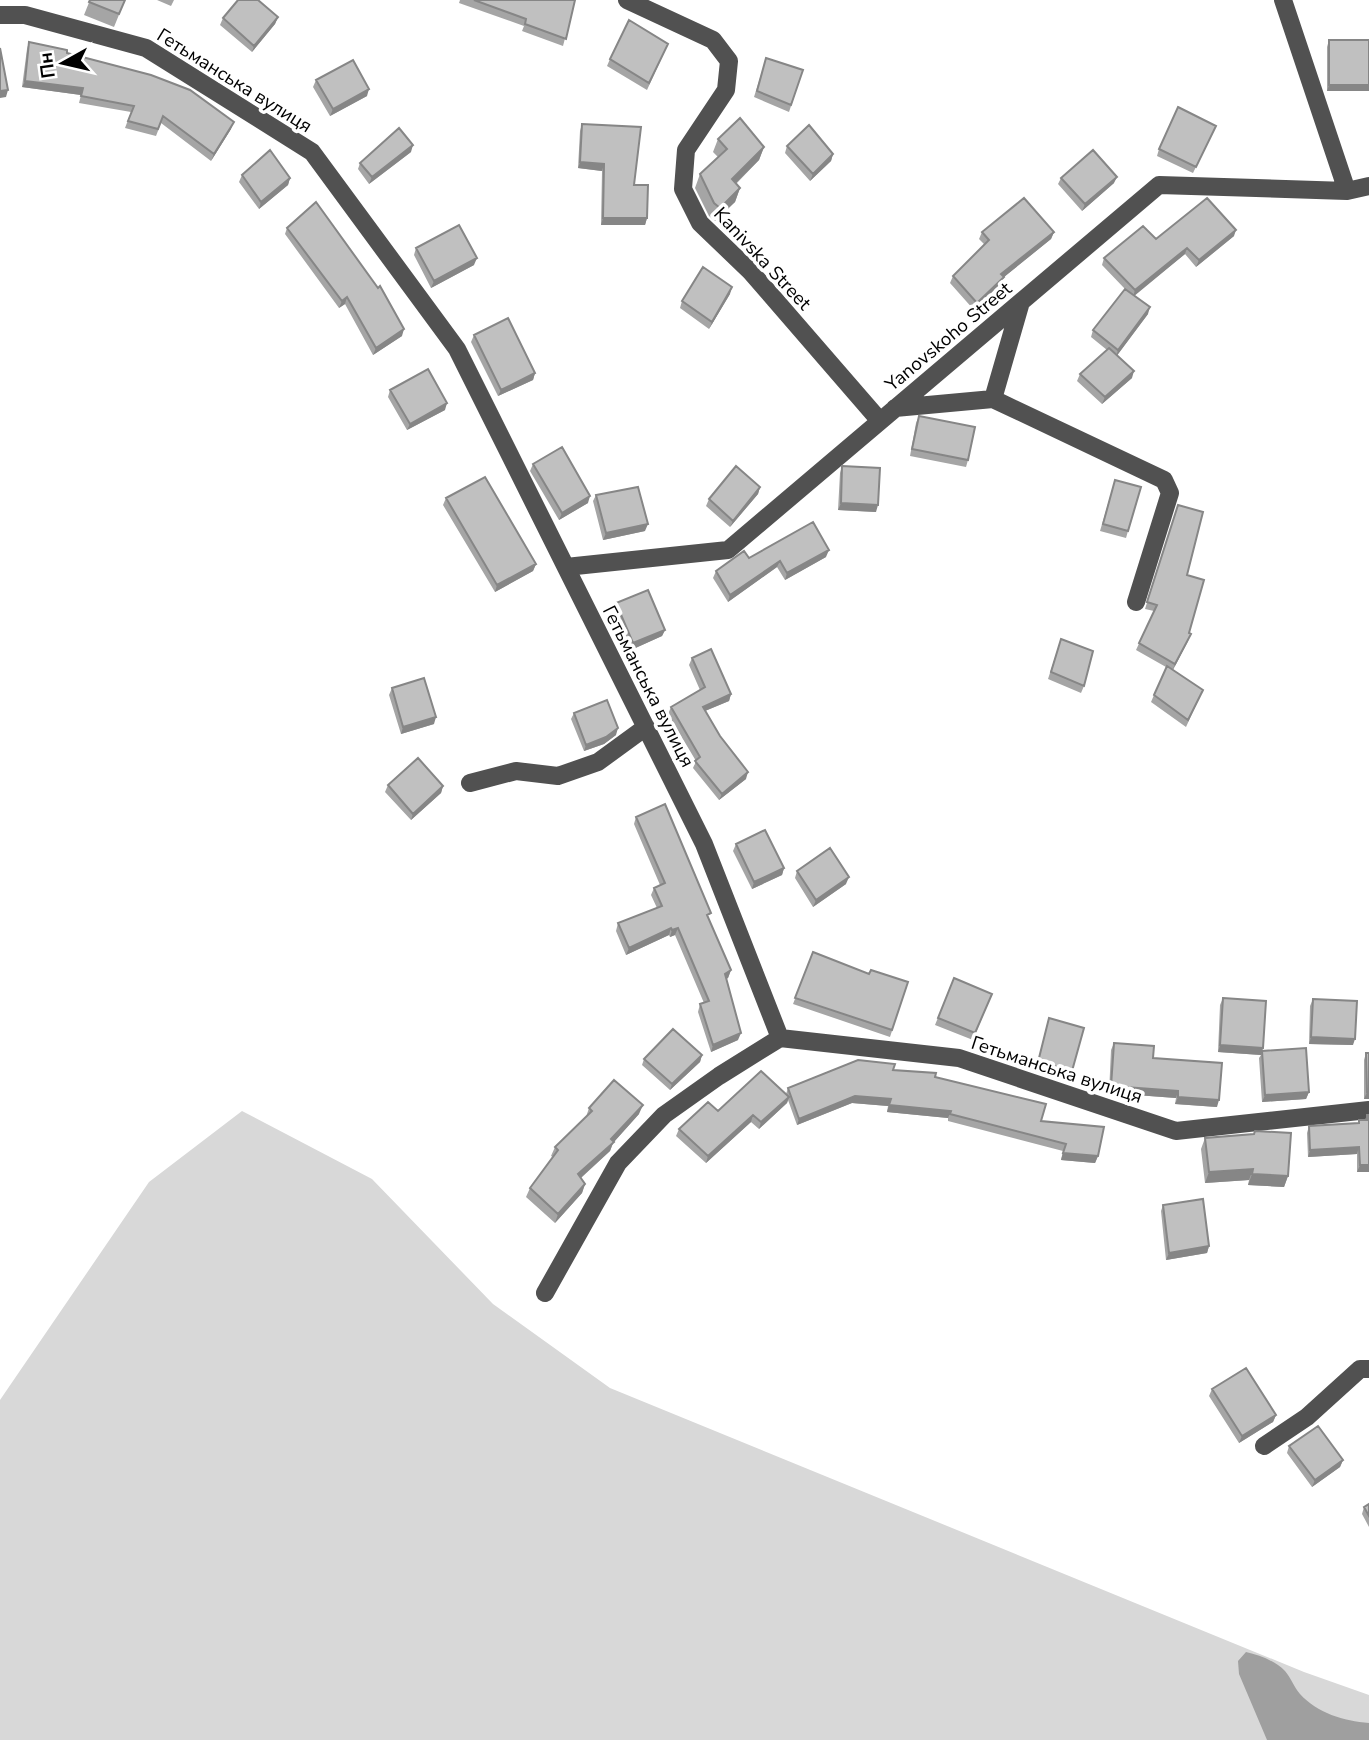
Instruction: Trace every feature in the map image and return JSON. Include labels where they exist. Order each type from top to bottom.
[{"type":"street","name":"Kanivska Street","points":[[627,0],[713,40],[729,61],[726,90],[686,150],[683,189],[700,223],[751,272],[880,421]]},
{"type":"street","points":[[1283,0],[1347,191]]},
{"type":"street","name":"Гетьманська вулиця","points":[[0,15],[24,15],[146,48],[312,152],[457,349],[704,844],[780,1038],[959,1058],[1176,1131],[1369,1110]]},
{"type":"street","name":"Yanovskoho Street","points":[[566,567],[728,550],[1159,184],[1347,191],[1369,186]]},
{"type":"street","points":[[993,399],[1022,301]]},
{"type":"street","points":[[895,408],[993,399],[1164,480],[1170,493],[1136,602]]},
{"type":"street","points":[[470,783],[516,771],[558,776],[598,762],[646,727]]},
{"type":"street","points":[[545,1293],[618,1163],[664,1115],[780,1038]]},
{"type":"street","points":[[1264,1446],[1307,1417],[1360,1369],[1369,1369]]},
{"type":"shaded area","points":[[242,1111],[372,1179],[493,1304],[610,1388],[1304,1672],[1369,1695],[1369,1740],[0,1740],[0,1400],[149,1182]]},
{"type":"shaded area","points":[[1246,1652],[1281,1667],[1300,1694],[1314,1706],[1341,1718],[1369,1723],[1369,1740],[1267,1740],[1239,1674],[1238,1661]]},
{"type":"building","points":[[125,0],[119,14],[89,2]]},
{"type":"building","points":[[238,0],[258,0],[278,17],[254,46],[223,18]]},
{"type":"building","points":[[474,0],[575,0],[566,39],[525,24],[526,19]]},
{"type":"building","points":[[629,20],[668,44],[649,83],[610,59]]},
{"type":"building","points":[[1329,40],[1369,40],[1369,85],[1329,85]]},
{"type":"building","points":[[29,42],[67,50],[67,53],[151,75],[190,90],[234,122],[214,154],[163,116],[158,129],[128,121],[134,106],[81,96],[83,88],[25,81]]},
{"type":"building","points":[[0,48],[8,90],[0,91]]},
{"type":"building","points":[[766,58],[803,70],[791,105],[757,91]]},
{"type":"building","points":[[353,60],[369,89],[333,109],[316,80]]},
{"type":"building","points":[[1178,107],[1216,126],[1196,167],[1159,149]]},
{"type":"building","points":[[740,118],[764,147],[732,179],[740,188],[720,208],[714,203],[700,174],[727,149],[718,139]]},
{"type":"building","points":[[582,124],[641,127],[634,185],[648,185],[647,218],[603,218],[604,164],[580,162]]},
{"type":"building","points":[[809,125],[833,154],[813,174],[787,146]]},
{"type":"building","points":[[399,128],[413,145],[372,177],[360,163]]},
{"type":"building","points":[[270,150],[290,178],[261,202],[242,175]]},
{"type":"building","points":[[1093,150],[1117,177],[1085,204],[1061,178]]},
{"type":"building","points":[[1024,198],[1054,232],[1001,274],[1004,277],[977,303],[953,276],[989,240],[982,232]]},
{"type":"building","points":[[1207,198],[1236,230],[1199,260],[1187,248],[1135,290],[1104,258],[1143,226],[1156,239]]},
{"type":"building","points":[[316,202],[378,288],[380,286],[404,329],[376,348],[347,297],[342,301],[287,228]]},
{"type":"building","points":[[459,225],[477,258],[434,281],[416,248]]},
{"type":"building","points":[[703,267],[732,287],[712,322],[682,301]]},
{"type":"building","points":[[1125,289],[1150,307],[1118,350],[1093,330]]},
{"type":"building","points":[[508,318],[535,373],[501,390],[474,335]]},
{"type":"building","points":[[1109,348],[1134,371],[1105,397],[1080,374]]},
{"type":"building","points":[[428,369],[447,403],[410,424],[390,390]]},
{"type":"building","points":[[919,416],[975,427],[968,460],[912,449]]},
{"type":"building","points":[[562,447],[590,496],[562,513],[533,464]]},
{"type":"building","points":[[736,466],[760,487],[733,521],[709,499]]},
{"type":"building","points":[[842,466],[880,468],[878,505],[841,503]]},
{"type":"building","points":[[485,477],[536,564],[497,585],[446,498]]},
{"type":"building","points":[[1115,480],[1141,487],[1128,531],[1103,524]]},
{"type":"building","points":[[638,487],[648,524],[606,533],[596,495]]},
{"type":"building","points":[[1178,505],[1203,512],[1187,575],[1204,580],[1189,633],[1191,634],[1175,664],[1139,643],[1157,605],[1147,602]]},
{"type":"building","points":[[813,522],[829,550],[787,573],[780,561],[730,595],[716,571],[744,551],[749,558]]},
{"type":"building","points":[[648,590],[665,630],[633,643],[616,603]]},
{"type":"building","points":[[1061,639],[1093,651],[1084,686],[1051,672]]},
{"type":"building","points":[[711,649],[731,694],[703,707],[720,736],[748,772],[722,794],[695,761],[700,757],[671,707],[705,687],[692,658]]},
{"type":"building","points":[[1167,666],[1203,690],[1188,720],[1154,695]]},
{"type":"building","points":[[424,678],[436,717],[403,727],[392,688]]},
{"type":"building","points":[[607,700],[618,728],[606,737],[586,745],[574,713]]},
{"type":"building","points":[[418,758],[443,786],[413,814],[388,785]]},
{"type":"building","points":[[665,804],[711,913],[707,915],[731,970],[725,974],[741,1033],[713,1045],[700,1004],[709,1001],[678,928],[671,928],[629,948],[618,923],[662,906],[654,888],[665,883],[636,817]]},
{"type":"building","points":[[765,830],[784,868],[754,882],[736,844]]},
{"type":"building","points":[[830,848],[849,877],[816,900],[797,871]]},
{"type":"building","points":[[813,952],[869,974],[871,970],[908,982],[892,1030],[795,998]]},
{"type":"building","points":[[954,978],[992,994],[975,1033],[938,1018]]},
{"type":"building","points":[[1223,998],[1266,1001],[1263,1048],[1220,1045]]},
{"type":"building","points":[[1313,999],[1357,1001],[1355,1039],[1311,1037]]},
{"type":"building","points":[[1049,1018],[1084,1028],[1072,1071],[1038,1062]]},
{"type":"building","points":[[673,1029],[702,1055],[672,1084],[644,1059]]},
{"type":"building","points":[[1114,1043],[1154,1046],[1153,1058],[1222,1063],[1219,1100],[1178,1097],[1178,1091],[1111,1086]]},
{"type":"building","points":[[1306,1048],[1309,1092],[1265,1095],[1262,1051]]},
{"type":"building","points":[[1366,1053],[1369,1053],[1369,1092],[1367,1092]]},
{"type":"building","points":[[858,1060],[895,1064],[893,1070],[936,1073],[935,1077],[1046,1104],[1041,1121],[1104,1127],[1098,1156],[1063,1153],[1066,1144],[950,1114],[951,1111],[889,1105],[891,1099],[855,1096],[799,1119],[788,1088]]},
{"type":"building","points":[[761,1071],[789,1097],[761,1122],[753,1115],[708,1156],[679,1129],[708,1102],[718,1111]]},
{"type":"building","points":[[614,1080],[643,1105],[611,1139],[614,1142],[578,1174],[585,1184],[558,1214],[530,1188],[558,1150],[555,1147],[592,1111],[589,1108]]},
{"type":"building","points":[[1367,1115],[1369,1165],[1360,1165],[1359,1147],[1310,1150],[1309,1126],[1359,1123],[1359,1120],[1367,1120]]},
{"type":"building","points":[[1255,1131],[1291,1133],[1288,1176],[1252,1174],[1253,1169],[1209,1172],[1205,1138],[1254,1134]]},
{"type":"building","points":[[1203,1199],[1209,1246],[1169,1253],[1163,1205]]},
{"type":"building","points":[[1246,1368],[1276,1415],[1242,1436],[1212,1389]]},
{"type":"building","points":[[1318,1426],[1343,1460],[1315,1480],[1289,1446]]}]
